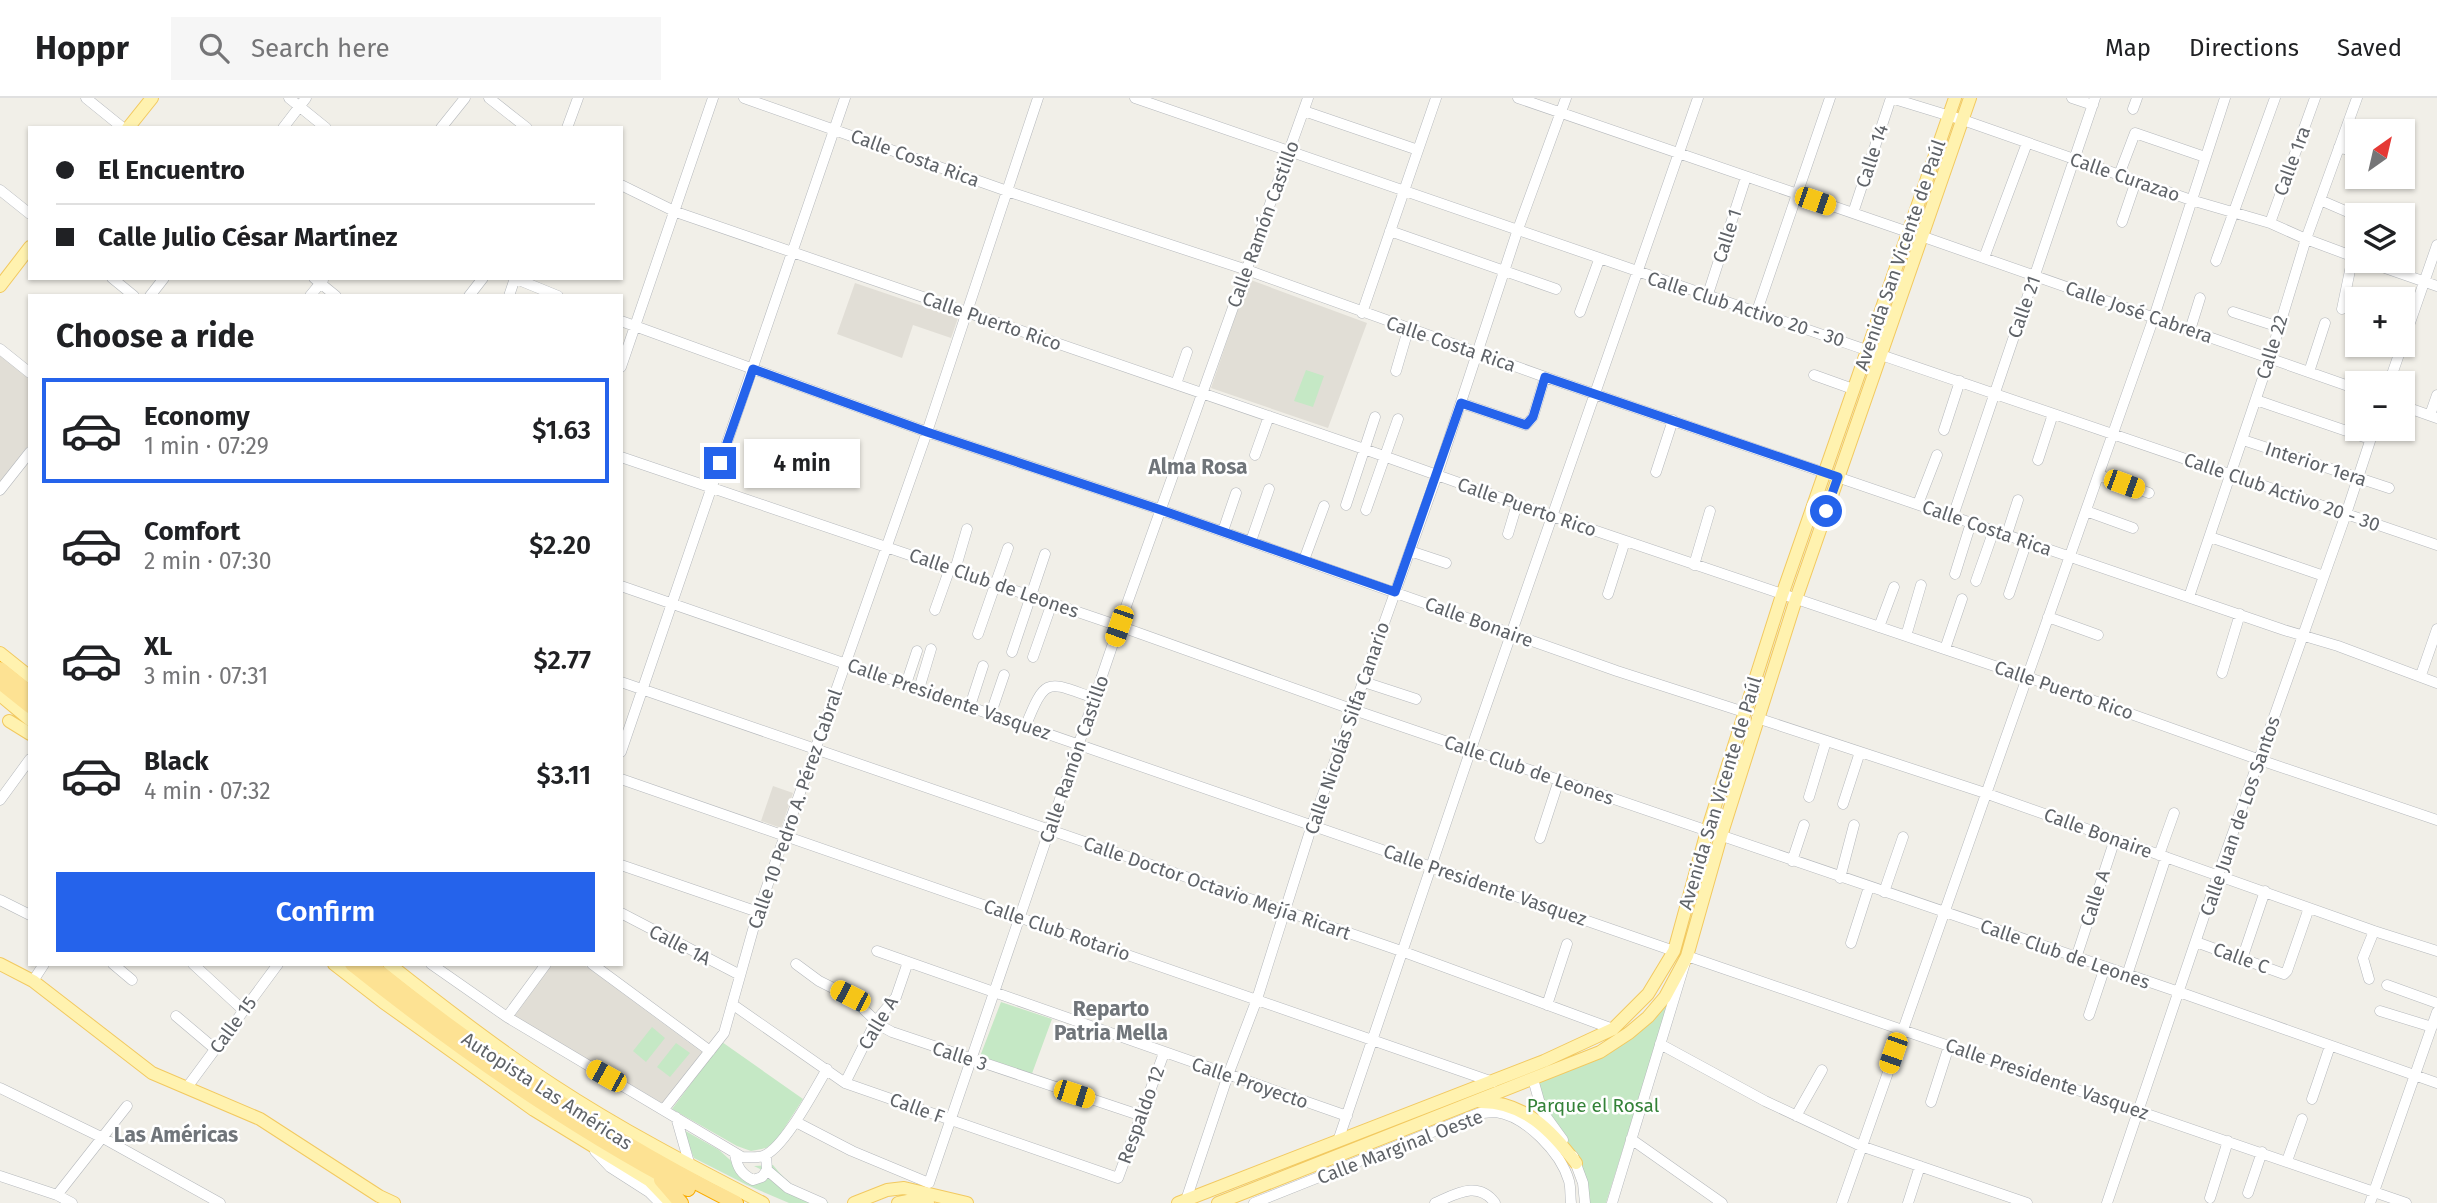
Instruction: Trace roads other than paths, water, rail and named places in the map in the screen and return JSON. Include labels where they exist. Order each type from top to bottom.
[{"type":"highway","points":[[0,669],[28,691]]},
{"type":"highway","points":[[0,682],[28,704]]},
{"type":"highway","name":"Autopista Las Américas","points":[[354,966],[407,1008],[523,1091],[638,1162],[714,1203]]},
{"type":"highway","name":"Autopista Las Américas","points":[[372,966],[444,1023],[566,1108],[678,1173],[736,1203]]},
{"type":"highway","points":[[638,1162],[669,1187],[681,1203]]},
{"type":"main road","points":[[127,126],[152,98]]},
{"type":"main road","name":"Avenida San Vicente de Paúl","points":[[1182,1202],[1544,1061],[1613,1029],[1648,994],[1674,951],[1707,831],[1782,595],[1955,98]]},
{"type":"main road","name":"Avenida San Vicente de Paúl","points":[[1224,1202],[1399,1139],[1473,1103],[1600,1052],[1629,1033],[1665,997],[1687,956],[1721,836],[1796,599],[1970,98]]},
{"type":"main road","points":[[0,286],[28,250]]},
{"type":"main road","points":[[0,653],[28,675]]},
{"type":"main road","points":[[0,695],[28,718]]},
{"type":"main road","points":[[4,717],[28,733]]},
{"type":"main road","points":[[0,964],[33,981],[152,1073],[188,1086],[260,1119],[394,1203]]},
{"type":"main road","points":[[337,966],[534,1110],[650,1181],[671,1203]]},
{"type":"main road","points":[[392,966],[483,1037],[553,1085],[691,1166],[763,1203]]},
{"type":"main road","points":[[1473,1103],[1494,1102],[1510,1105],[1533,1117],[1557,1138],[1576,1163]]},
{"type":"main road","points":[[720,1181],[771,1203]]},
{"type":"main road","points":[[854,1203],[887,1190],[904,1188],[967,1203]]},
{"type":"main road","points":[[898,1203],[914,1199],[928,1203]]},
{"type":"street","points":[[86,98],[122,126]]},
{"type":"street","points":[[289,98],[303,102],[324,126]]},
{"type":"street","points":[[444,126],[465,98]]},
{"type":"street","points":[[489,98],[524,126]]},
{"type":"street","points":[[568,126],[578,98]]},
{"type":"street","points":[[623,361],[713,98]]},
{"type":"street","name":"Calle Costa Rica","points":[[744,98],[1007,191],[1247,270],[1408,330],[2437,682]]},
{"type":"street","points":[[623,746],[845,98]]},
{"type":"street","name":"Calle 10 Pedro A. Pérez Cabral","points":[[664,1109],[724,1033],[758,912],[927,432],[1038,98]]},
{"type":"street","name":"Calle Club Activo 20 - 30","points":[[1135,98],[1517,232],[1757,311],[2437,545]]},
{"type":"street","name":"Calle Ramón Castillo","points":[[796,1122],[852,1151],[929,1183],[1119,626],[1308,98]]},
{"type":"street","points":[[1362,313],[1436,98]]},
{"type":"street","points":[[1519,98],[1908,232]]},
{"type":"street","name":"Calle Nicolás Silfa Canario","points":[[1182,1202],[1256,999],[1312,824],[1437,475],[1517,232],[1566,98]]},
{"type":"street","points":[[1338,1141],[1698,98]]},
{"type":"street","points":[[1757,311],[1830,98]]},
{"type":"street","name":"Calle Curazao","points":[[1891,98],[1963,120],[2191,200],[2270,223],[2345,253]]},
{"type":"street","name":"Calle 14","points":[[1853,213],[1891,98]]},
{"type":"street","points":[[2072,98],[2094,102]]},
{"type":"street","points":[[2133,109],[2137,98]]},
{"type":"street","points":[[1842,1203],[1901,1029],[2154,317],[2225,98]]},
{"type":"street","points":[[2216,261],[2275,98]]},
{"type":"street","name":"Calle 1ra","points":[[2270,223],[2315,98]]},
{"type":"street","name":"Calle 22","points":[[2189,597],[2243,440],[2306,239],[2357,98]]},
{"type":"street","points":[[285,126],[303,102]]},
{"type":"street","name":"Calle 21","points":[[1953,516],[2094,102]]},
{"type":"street","points":[[1304,111],[1418,150]]},
{"type":"street","points":[[2119,175],[2136,133],[2205,157]]},
{"type":"street","points":[[1984,258],[2027,143]]},
{"type":"street","points":[[2339,147],[2345,149]]},
{"type":"street","name":"Calle 1","points":[[1707,294],[1746,177]]},
{"type":"street","points":[[2122,222],[2136,181]]},
{"type":"street","name":"Calle Puerto Rico","points":[[623,186],[676,212],[2437,820]]},
{"type":"street","points":[[0,190],[28,212]]},
{"type":"street","points":[[2320,200],[2345,211]]},
{"type":"street","points":[[1390,231],[1556,289]]},
{"type":"street","name":"Calle José Cabrera","points":[[1921,236],[2345,385]]},
{"type":"street","points":[[2415,306],[2437,244]]},
{"type":"street","points":[[1580,312],[1599,260]]},
{"type":"street","points":[[2342,309],[2351,273]]},
{"type":"street","points":[[2398,273],[2437,285]]},
{"type":"street","points":[[114,280],[132,294]]},
{"type":"street","points":[[152,294],[162,280]]},
{"type":"street","points":[[320,280],[334,294]]},
{"type":"street","points":[[471,294],[481,280]]},
{"type":"street","points":[[520,280],[553,294]]},
{"type":"street","points":[[2190,330],[2200,298]]},
{"type":"street","points":[[2232,312],[2279,327]]},
{"type":"street","name":"Calle Bonaire","points":[[623,322],[927,432],[1223,531],[1513,634],[1744,712]]},
{"type":"street","points":[[2309,372],[2325,323]]},
{"type":"street","points":[[1395,370],[1408,330]]},
{"type":"street","points":[[0,349],[28,371]]},
{"type":"street","points":[[1176,384],[1187,352]]},
{"type":"street","points":[[1814,375],[1853,389]]},
{"type":"street","points":[[1461,403],[1526,425],[1533,417],[1545,377]]},
{"type":"street","points":[[1944,430],[1960,381]]},
{"type":"street","points":[[2415,409],[2433,416],[2437,395]]},
{"type":"street","points":[[2256,400],[2345,426]]},
{"type":"street","points":[[2038,460],[2053,414]]},
{"type":"street","points":[[1255,454],[1269,416]]},
{"type":"street","points":[[1346,505],[1375,417]]},
{"type":"street","points":[[1366,510],[1398,419]]},
{"type":"street","points":[[1656,472],[1673,420]]},
{"type":"street","name":"Interior 1era","points":[[2243,440],[2389,488]]},
{"type":"street","name":"Calle Juan de Los Santos","points":[[2107,1203],[2370,441]]},
{"type":"street","points":[[1918,504],[1937,454]]},
{"type":"street","points":[[0,490],[28,455]]},
{"type":"street","name":"Calle Club de Leones","points":[[623,458],[1032,596],[1354,710],[2437,1083]]},
{"type":"street","points":[[2099,475],[2149,493]]},
{"type":"street","points":[[1251,541],[1269,489]]},
{"type":"street","points":[[1223,531],[1236,493]]},
{"type":"street","points":[[2007,534],[2018,500]]},
{"type":"street","points":[[1508,534],[1517,504]]},
{"type":"street","points":[[1304,560],[1324,506]]},
{"type":"street","points":[[1694,565],[1710,511]]},
{"type":"street","points":[[2085,511],[2133,528]]},
{"type":"street","points":[[1955,574],[1971,523]]},
{"type":"street","points":[[935,610],[967,529]]},
{"type":"street","points":[[1976,581],[1994,530]]},
{"type":"street","points":[[2210,537],[2324,576]]},
{"type":"street","points":[[1608,594],[1625,541]]},
{"type":"street","points":[[2009,594],[2027,541]]},
{"type":"street","points":[[978,634],[1008,548]]},
{"type":"street","points":[[1410,551],[1446,563]]},
{"type":"street","points":[[1012,652],[1045,554]]},
{"type":"street","points":[[1906,636],[1920,585]]},
{"type":"street","name":"Calle Presidente Vasquez","points":[[623,587],[1026,724],[1674,951]]},
{"type":"street","points":[[1879,627],[1894,587]]},
{"type":"street","points":[[1945,649],[1962,599]]},
{"type":"street","points":[[1033,657],[1052,603]]},
{"type":"street","points":[[2222,673],[2240,614]]},
{"type":"street","points":[[2048,617],[2098,635]]},
{"type":"street","points":[[2421,675],[2437,629]]},
{"type":"street","points":[[919,689],[931,649]]},
{"type":"street","points":[[906,684],[917,651]]},
{"type":"street","points":[[970,706],[983,666]]},
{"type":"street","points":[[991,713],[1004,675]]},
{"type":"street","points":[[1364,682],[1416,699]]},
{"type":"street","name":"Calle Doctor Octavio Mejía Ricart","points":[[623,683],[1284,913],[1404,952],[1613,1029]]},
{"type":"street","points":[[1026,724],[1038,695],[1046,687],[1056,685],[1094,698]]},
{"type":"street","name":"Calle Bonaire","points":[[1758,718],[1985,793],[2437,951]]},
{"type":"street","points":[[1809,797],[1826,741]]},
{"type":"street","points":[[1843,804],[1860,752]]},
{"type":"street","points":[[0,799],[28,763]]},
{"type":"street","name":"Calle Club Rotario","points":[[623,780],[1493,1082]]},
{"type":"street","points":[[1540,838],[1559,780]]},
{"type":"street","points":[[2127,975],[2174,813]]},
{"type":"street","points":[[1792,861],[1804,825]]},
{"type":"street","points":[[1840,877],[1854,825]]},
{"type":"street","points":[[1884,892],[1903,837]]},
{"type":"street","name":"Calle A","points":[[2076,958],[2115,839]]},
{"type":"street","points":[[623,865],[758,912]]},
{"type":"street","points":[[1851,943],[1869,887]]},
{"type":"street","points":[[2242,959],[2265,891]]},
{"type":"street","points":[[0,900],[28,914]]},
{"type":"street","name":"Calle C","points":[[2196,942],[2286,973],[2309,908]]},
{"type":"street","name":"Calle 1A","points":[[623,915],[740,975]]},
{"type":"street","points":[[2370,979],[2363,958],[2374,931]]},
{"type":"street","points":[[1547,1005],[1567,944]]},
{"type":"street","name":"Calle Proyecto","points":[[877,951],[1347,1116]]},
{"type":"street","name":"Calle Presidente Vasquez","points":[[1687,956],[2406,1203]]},
{"type":"street","name":"Avenida San Vicente de Paúl","points":[[1612,1203],[1687,956]]},
{"type":"street","name":"Calle A","points":[[845,1083],[876,1021],[896,997],[908,962]]},
{"type":"street","name":"Calle 3","points":[[796,964],[816,979],[853,998],[881,1027],[892,1032],[1142,1116]]},
{"type":"street","points":[[33,981],[43,966]]},
{"type":"street","points":[[115,966],[132,980]]},
{"type":"street","points":[[195,966],[243,1010]]},
{"type":"street","name":"Calle 15","points":[[188,1086],[276,966]]},
{"type":"street","points":[[434,966],[507,1017],[742,1157],[766,1156],[775,1149],[796,1122],[827,1069]]},
{"type":"street","points":[[507,1017],[545,966]]},
{"type":"street","points":[[595,966],[710,1051]]},
{"type":"street","points":[[2089,1015],[2105,967]]},
{"type":"street","points":[[2386,985],[2437,1003]]},
{"type":"street","name":"Calle F","points":[[732,1004],[845,1083],[1119,1178]]},
{"type":"street","points":[[2380,1011],[2432,1027]]},
{"type":"street","points":[[2370,1203],[2437,1012]]},
{"type":"street","points":[[176,1016],[215,1049]]},
{"type":"street","points":[[1660,1044],[1796,1116],[1861,1146],[2002,1199],[2027,1203]]},
{"type":"street","points":[[1931,1102],[1949,1046]]},
{"type":"street","points":[[2312,1099],[2330,1046]]},
{"type":"street","name":"Respaldo 12","points":[[1119,1178],[1164,1053]]},
{"type":"street","points":[[1796,1116],[1822,1070]]},
{"type":"street","points":[[1533,1079],[1542,1111],[1576,1163],[1583,1182],[1585,1203]]},
{"type":"street","points":[[0,1088],[103,1139],[220,1203]]},
{"type":"street","points":[[57,1195],[127,1106]]},
{"type":"street","name":"Calle Marginal Oeste","points":[[1254,1203],[1399,1139],[1480,1113],[1496,1112],[1510,1116],[1544,1140],[1560,1161],[1569,1182],[1571,1203]]},
{"type":"street","points":[[676,1116],[691,1166]]},
{"type":"street","points":[[2287,1161],[2302,1119]]},
{"type":"street","points":[[1631,1139],[1722,1203]]},
{"type":"street","points":[[2210,1198],[2228,1141]]},
{"type":"street","points":[[589,1145],[610,1167],[649,1192],[660,1203]]},
{"type":"street","points":[[2248,1193],[2262,1153]]},
{"type":"street","points":[[735,1154],[736,1164],[742,1174],[753,1180],[762,1177],[767,1170],[766,1156]]},
{"type":"street","points":[[1908,1203],[1920,1166]]},
{"type":"street","points":[[767,1170],[788,1188],[822,1203]]},
{"type":"street","points":[[0,1177],[57,1195],[72,1203]]},
{"type":"street","points":[[1435,1203],[1476,1189],[1484,1192],[1495,1203]]},
{"type":"district","name":"Alma Rosa","points":[[1198,467]]},
{"type":"district","name":"Reparto Patria Mella","points":[[1111,1021]]},
{"type":"district","name":"Las Américas","points":[[176,1135]]},
{"type":"park label","name":"Parque el Rosal","points":[[1593,1105]]}]
